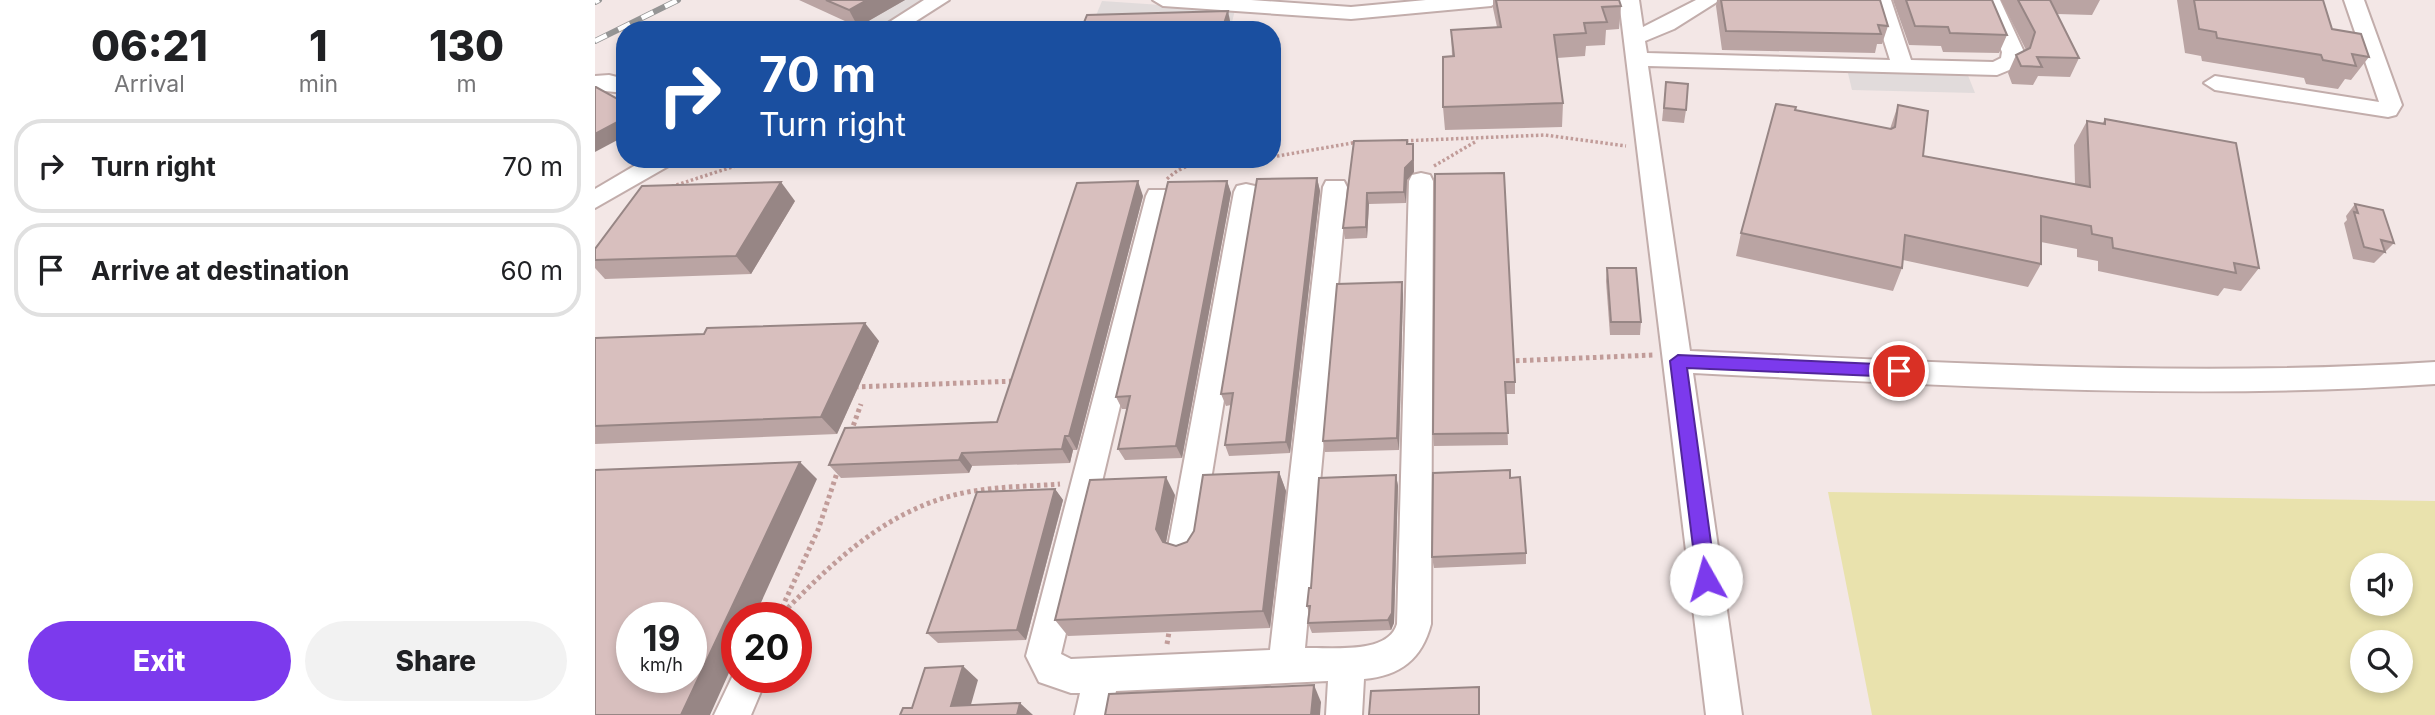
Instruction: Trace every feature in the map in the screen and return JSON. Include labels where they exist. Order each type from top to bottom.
[{"type":"lane","points":[[903,21],[939,0]]},
{"type":"lane","points":[[1163,0],[1351,13],[1490,0]]},
{"type":"lane","points":[[1629,0],[1724,715]]},
{"type":"lane","points":[[1637,48],[1667,25],[1710,0]]},
{"type":"lane","points":[[1881,0],[1903,67]]},
{"type":"lane","points":[[1637,48],[1903,67],[1990,69],[2007,65],[2013,52],[1990,0]]},
{"type":"lane","points":[[2215,83],[2388,110],[2391,106],[2354,0]]},
{"type":"lane","points":[[595,83],[616,84]]},
{"type":"lane","points":[[595,200],[649,168]]},
{"type":"lane","points":[[1158,196],[1043,656],[1051,670],[1063,676],[1347,663],[1391,658],[1408,644],[1414,624],[1421,181]]},
{"type":"lane","points":[[1286,666],[1335,187]]},
{"type":"lane","points":[[1184,547],[1246,192]]},
{"type":"lane","points":[[1678,358],[2186,382],[2363,379],[2435,373]]},
{"type":"lane","points":[[1344,715],[1347,663]]},
{"type":"lane","points":[[1093,715],[1101,675]]},
{"type":"lane","points":[[732,715],[742,693]]},
{"type":"path","points":[[1397,141],[1479,141],[1534,135],[1579,136],[1651,151]]},
{"type":"path","points":[[1421,181],[1440,160],[1479,141]]},
{"type":"path","points":[[1281,155],[1359,142]]},
{"type":"path","points":[[660,192],[693,176],[738,168]]},
{"type":"path","points":[[1158,196],[1173,170],[1178,168]]},
{"type":"path","points":[[1500,361],[1678,358]]},
{"type":"path","points":[[847,388],[1028,380]]},
{"type":"path","points":[[848,442],[861,404]]},
{"type":"path","points":[[784,602],[818,530],[839,467]]},
{"type":"path","points":[[793,602],[834,561],[885,524],[918,508],[968,492],[1085,482]]},
{"type":"shaded area","points":[[904,0],[928,0],[892,21],[868,21]]},
{"type":"shaded area","points":[[1102,1],[1235,10],[1232,21],[1094,21]]},
{"type":"shaded area","points":[[1846,65],[1965,68],[1975,93],[1852,90]]},
{"type":"shaded area","points":[[1828,492],[2435,501],[2435,715],[1872,715]]},
{"type":"building","points":[[826,0],[867,0],[849,10]]},
{"type":"building","points":[[1496,0],[1619,0],[1621,6],[1602,7],[1607,22],[1584,23],[1586,33],[1554,35],[1563,103],[1443,107],[1443,57],[1454,56],[1451,30],[1501,27]]},
{"type":"building","points":[[1721,0],[1880,0],[1888,26],[1878,25],[1881,34],[1726,31]]},
{"type":"building","points":[[1906,0],[1992,0],[2007,35],[1950,33],[1948,27],[1915,26]]},
{"type":"building","points":[[2018,0],[2050,0],[2079,58],[2037,57],[2042,67],[2021,66],[2016,55],[2030,48],[2035,32]]},
{"type":"building","points":[[2194,0],[2323,0],[2332,29],[2361,34],[2369,57],[2352,54],[2356,66],[2323,60],[2321,55],[2217,38],[2216,32],[2199,29]]},
{"type":"building","points":[[1228,11],[1225,21],[1085,21],[1087,15]]},
{"type":"building","points":[[1666,82],[1688,84],[1686,110],[1664,108]]},
{"type":"building","points":[[595,87],[616,98],[616,123],[595,134]]},
{"type":"building","points":[[1776,104],[1891,129],[1895,127],[1898,105],[1928,111],[1923,156],[2090,187],[2087,121],[2105,124],[2105,119],[2236,143],[2259,268],[2234,263],[2236,273],[2113,248],[2112,238],[2092,234],[2091,226],[2041,216],[2041,264],[1905,235],[1902,268],[1741,233]]},
{"type":"building","points":[[1407,140],[1407,144],[1413,144],[1413,160],[1405,168],[1404,192],[1367,193],[1366,227],[1343,228],[1354,141]]},
{"type":"building","points":[[1504,173],[1515,382],[1505,382],[1508,433],[1433,434],[1435,174]]},
{"type":"building","points":[[1317,178],[1286,442],[1225,445],[1233,393],[1221,394],[1257,179]]},
{"type":"building","points":[[1138,181],[1069,436],[1065,436],[1062,449],[962,453],[959,460],[829,465],[845,428],[997,422],[1077,183]]},
{"type":"building","points":[[1227,181],[1176,446],[1118,449],[1130,396],[1116,397],[1168,182]]},
{"type":"building","points":[[781,182],[736,256],[595,260],[595,249],[642,186]]},
{"type":"building","points":[[2355,204],[2383,210],[2394,243],[2381,240],[2385,252],[2364,247],[2354,212],[2358,213]]},
{"type":"building","points":[[1607,268],[1636,268],[1641,322],[1611,322]]},
{"type":"building","points":[[1402,282],[1397,438],[1323,441],[1337,284]]},
{"type":"building","points":[[865,323],[821,417],[595,426],[595,338],[704,334],[707,328]]},
{"type":"building","points":[[800,462],[734,602],[721,602],[721,630],[707,660],[707,602],[616,602],[616,693],[691,693],[681,715],[595,715],[595,470]]},
{"type":"building","points":[[1510,470],[1510,478],[1520,477],[1526,553],[1432,557],[1433,473]]},
{"type":"building","points":[[1279,472],[1263,611],[1055,620],[1090,480],[1166,477],[1156,529],[1163,542],[1176,546],[1187,542],[1194,531],[1203,475]]},
{"type":"building","points":[[1396,475],[1392,613],[1388,620],[1308,623],[1310,606],[1307,606],[1311,588],[1319,478]]},
{"type":"building","points":[[1055,489],[1017,630],[927,633],[977,492]]},
{"type":"building","points":[[963,666],[951,706],[1020,703],[1017,715],[900,715],[903,708],[912,708],[925,668]]},
{"type":"building","points":[[1314,685],[1311,715],[1105,715],[1109,694]]},
{"type":"building","points":[[1479,687],[1479,715],[1369,715],[1371,691]]},
{"type":"railway","points":[[595,2],[599,0]]},
{"type":"railway","points":[[635,21],[678,0]]},
{"type":"railway","points":[[595,41],[616,31]]},
{"type":"route","points":[[1706,579],[1678,361],[1899,371]]}]
